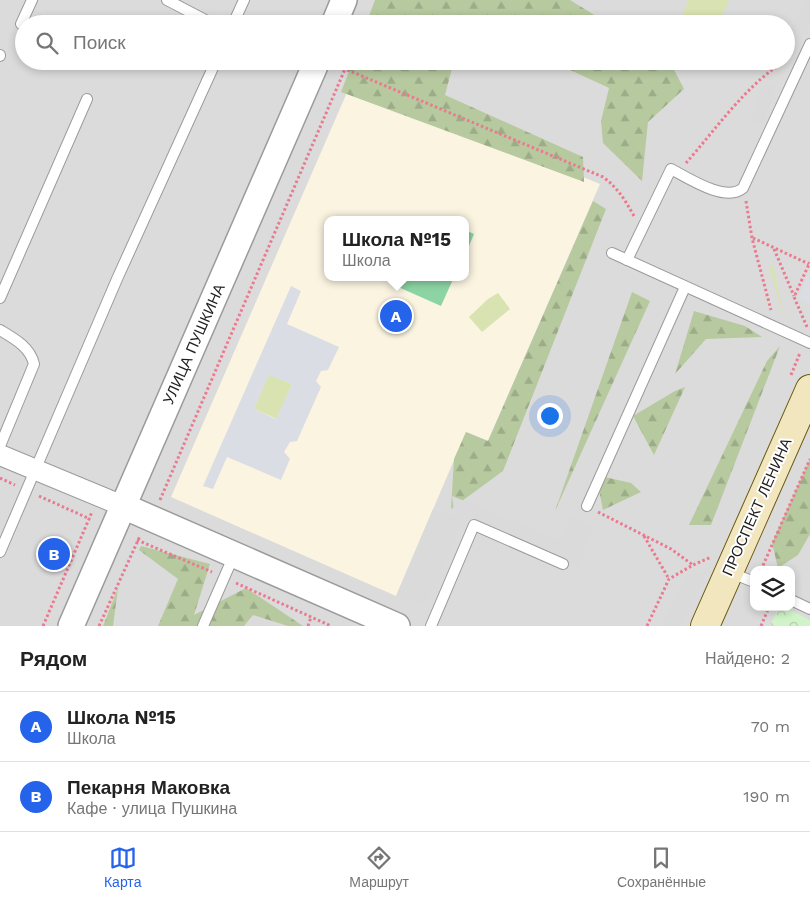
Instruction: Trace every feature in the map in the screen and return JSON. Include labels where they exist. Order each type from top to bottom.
[{"type":"main road","name":"ПРОСПЕКТ ЛЕНИНА","points":[[704,626],[720,564],[800,383]]},
{"type":"street","points":[[338,15],[344,0]]},
{"type":"street","name":"УЛИЦА ПУШКИНА","points":[[71,626],[123,506],[322,70]]},
{"type":"street","points":[[0,455],[123,506],[386,624]]},
{"type":"lane","points":[[25,15],[32,0]]},
{"type":"lane","points":[[166,0],[195,15]]},
{"type":"lane","points":[[237,15],[244,0]]},
{"type":"lane","points":[[627,260],[670,170],[718,192],[729,194],[739,192],[744,188],[810,44]]},
{"type":"lane","points":[[0,552],[117,279],[212,70]]},
{"type":"lane","points":[[0,298],[86,99]]},
{"type":"lane","points":[[612,253],[685,288],[808,342]]},
{"type":"lane","points":[[587,506],[685,288]]},
{"type":"lane","points":[[0,330],[31,354],[34,364],[0,446]]},
{"type":"lane","points":[[432,626],[474,525],[563,564]]},
{"type":"lane","points":[[203,626],[234,555]]},
{"type":"lane","points":[[720,564],[750,580]]},
{"type":"lane","points":[[795,602],[810,609]]},
{"type":"path","points":[[99,626],[137,540],[152,519],[345,70]]},
{"type":"path","points":[[347,70],[603,177],[615,185],[623,196],[641,230]]},
{"type":"path","points":[[678,173],[755,84],[771,70]]},
{"type":"path","points":[[744,188],[752,238],[776,328]]},
{"type":"path","points":[[752,238],[810,263],[794,297]]},
{"type":"path","points":[[774,248],[809,330],[800,383]]},
{"type":"path","points":[[763,566],[810,459]]},
{"type":"path","points":[[0,478],[113,530]]},
{"type":"path","points":[[43,626],[99,497]]},
{"type":"path","points":[[587,506],[672,549],[693,565]]},
{"type":"path","points":[[644,536],[669,579]]},
{"type":"path","points":[[647,626],[669,579],[693,565],[720,564]]},
{"type":"path","points":[[761,626],[767,611]]},
{"type":"path","points":[[308,626],[311,617]]},
{"type":"shaded area","points":[[0,0],[810,0],[810,626],[0,626]]},
{"type":"shaded area","points":[[805,0],[810,0],[810,25],[805,36],[795,32],[795,21]]},
{"type":"shaded area","points":[[352,81],[600,184],[488,441],[466,432],[396,596],[171,497]]},
{"type":"shaded area","points":[[765,82],[776,86],[763,124],[751,120]]},
{"type":"shaded area","points":[[810,271],[810,304],[798,298]]},
{"type":"shaded area","points":[[291,286],[301,291],[287,324],[339,347],[328,370],[321,371],[316,381],[321,387],[297,441],[290,442],[284,452],[290,459],[281,480],[227,457],[213,489],[203,486]],"holes":[[[269,375],[292,384],[276,419],[254,409]]]},
{"type":"shaded area","points":[[452,496],[561,540],[572,517],[594,526],[578,567],[464,517],[436,587],[424,605],[396,596],[433,509],[452,517],[454,512]]},
{"type":"shaded area","points":[[708,567],[682,626],[663,626],[684,578]]},
{"type":"green space","points":[[375,0],[570,0],[594,15],[369,15]]},
{"type":"green space","points":[[688,0],[729,0],[722,15],[683,15]]},
{"type":"green space","points":[[350,70],[452,70],[445,95],[583,157],[584,182],[341,92]]},
{"type":"green space","points":[[570,70],[674,70],[684,89],[648,122],[642,181],[603,143],[601,121],[609,88]]},
{"type":"green space","points":[[593,201],[606,209],[503,471],[451,509],[454,459],[466,432],[488,441]]},
{"type":"green space","points":[[469,232],[474,234],[469,246]]},
{"type":"green space","points":[[773,265],[785,322],[769,266]]},
{"type":"green space","points":[[398,281],[452,281],[441,306],[396,286]]},
{"type":"green space","points":[[632,292],[650,301],[555,511]]},
{"type":"green space","points":[[498,293],[510,309],[482,332],[469,317],[488,299]]},
{"type":"green space","points":[[694,311],[745,326],[762,337],[706,339],[675,374]]},
{"type":"green space","points":[[780,346],[711,525],[689,525],[767,361]]},
{"type":"green space","points":[[269,374],[292,384],[277,419],[254,409]]},
{"type":"green space","points":[[685,387],[654,455],[633,416]]},
{"type":"green space","points":[[810,459],[810,534],[798,555],[781,566],[778,566],[772,543]]},
{"type":"green space","points":[[596,475],[631,483],[641,492],[603,510]]},
{"type":"green space","points":[[141,546],[210,564],[194,615],[246,588],[303,626],[288,626],[253,615],[244,626],[158,626],[178,579],[139,550]]},
{"type":"green space","points":[[118,588],[113,626],[103,626]]},
{"type":"green space","points":[[777,611],[792,611],[810,620],[810,626],[770,626]]},
{"type":"place","name":"Школа №15","points":[[396,316]]},
{"type":"place","name":"Пекарня Маковка","points":[[54,554]]}]
